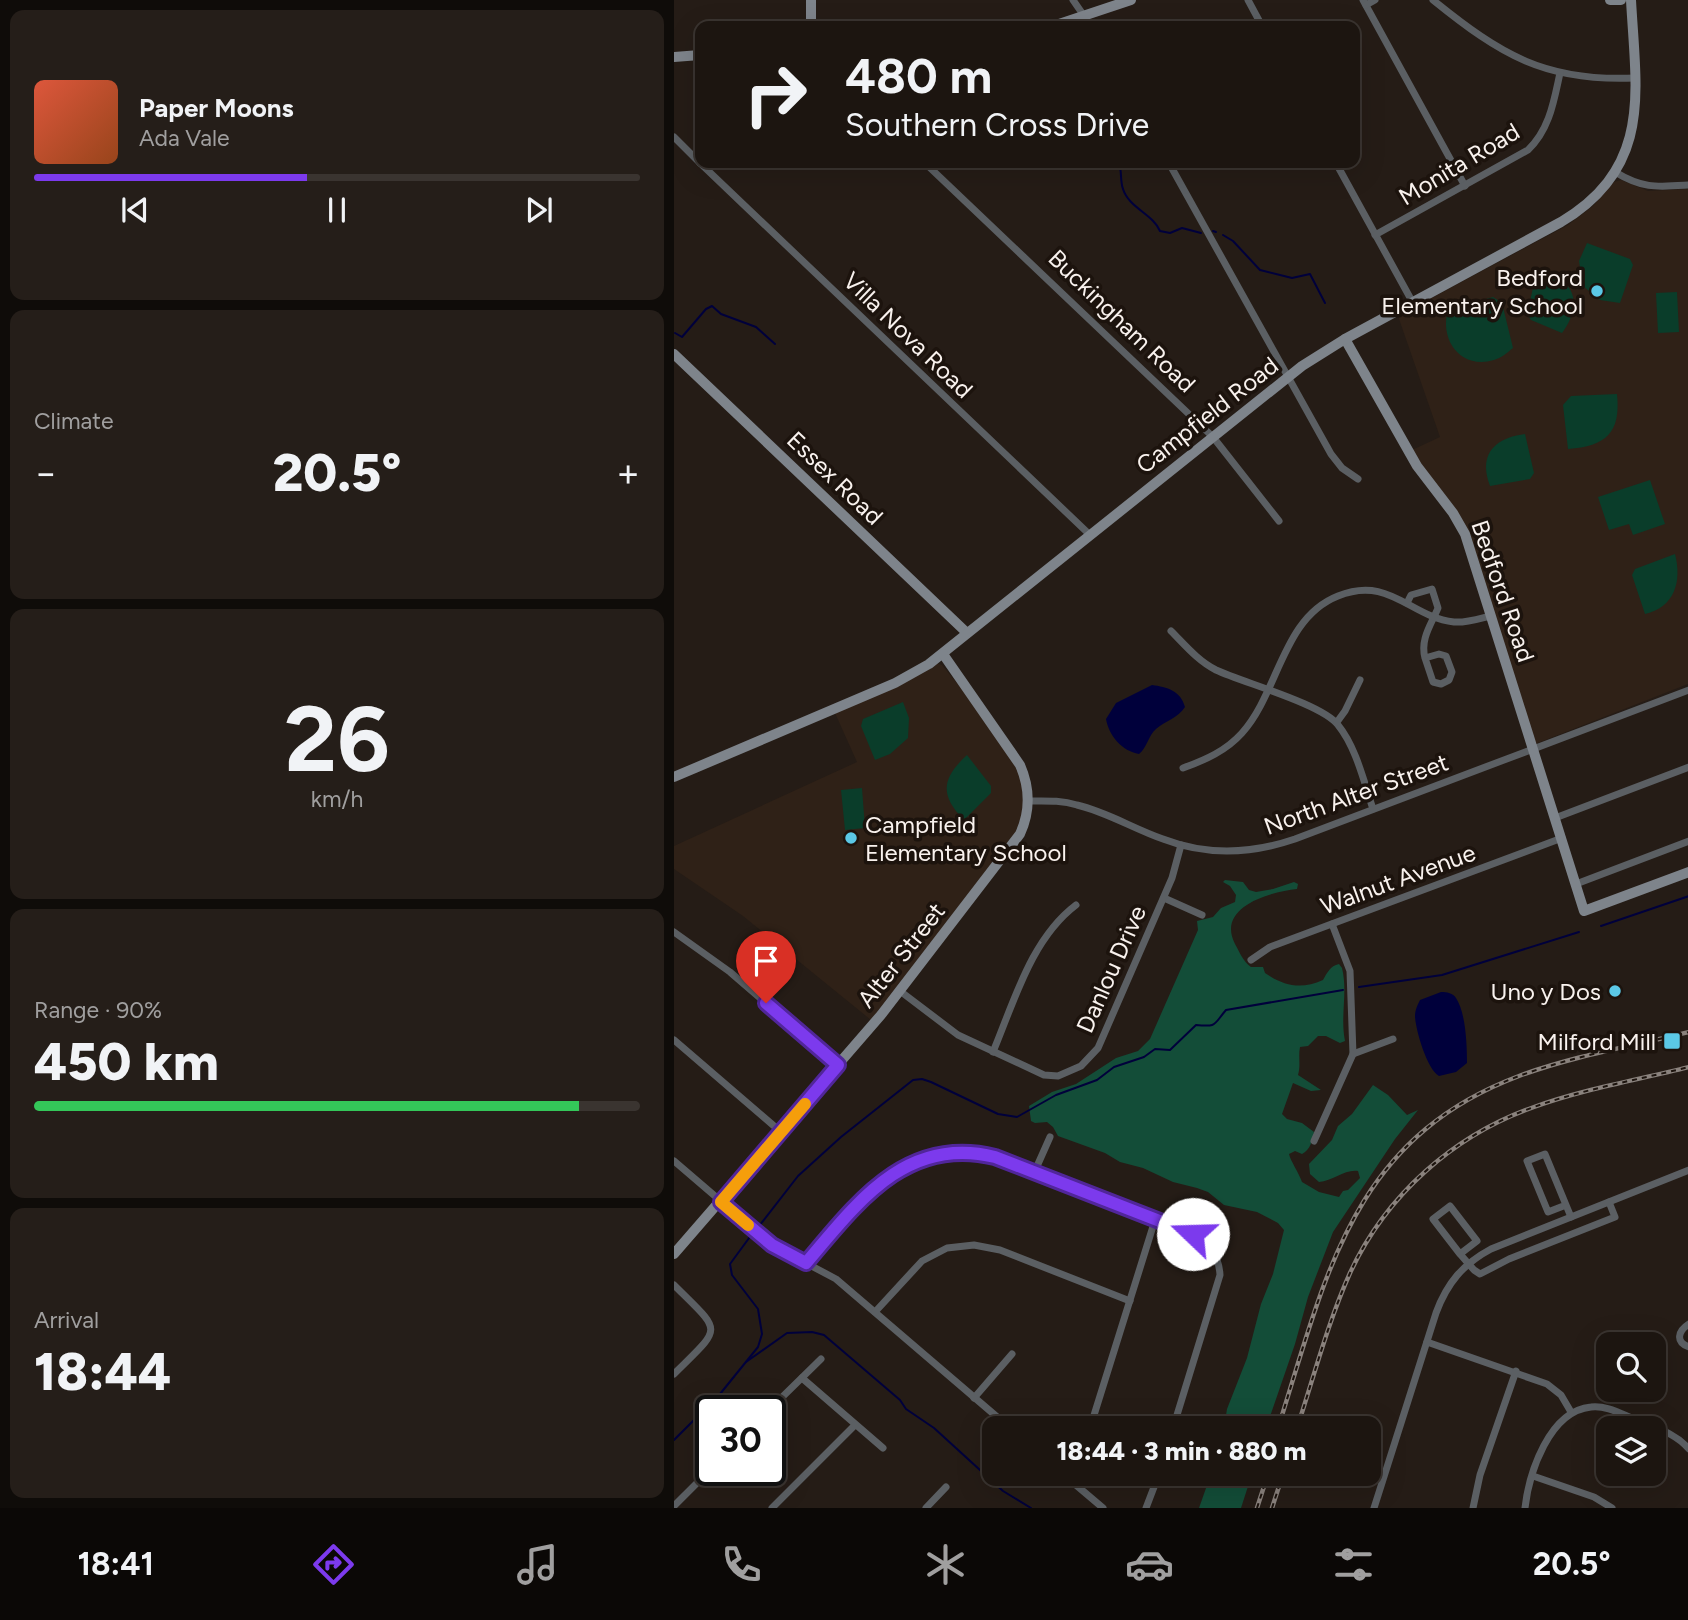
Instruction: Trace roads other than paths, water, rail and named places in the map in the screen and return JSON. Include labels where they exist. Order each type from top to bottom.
[{"type":"street","points":[[811,0],[811,21]]},
{"type":"street","points":[[1073,0],[1087,21],[1131,0]]},
{"type":"street","points":[[1248,0],[1259,21]]},
{"type":"street","points":[[1375,0],[1364,2],[1465,186]]},
{"type":"street","points":[[1433,0],[1498,49],[1530,63],[1560,73],[1595,78],[1635,78]]},
{"type":"street","points":[[1610,0],[1621,0]]},
{"type":"street","name":"Campfield Road","points":[[674,777],[895,683],[943,654],[1089,534],[1312,359],[1576,213],[1603,189],[1615,172],[1634,124],[1635,78],[1631,0]]},
{"type":"street","points":[[674,57],[695,55]]},
{"type":"street","name":"Monita Road","points":[[1375,235],[1519,156],[1535,144],[1550,115],[1560,73]]},
{"type":"street","name":"Villa Nova Road","points":[[674,137],[695,158]]},
{"type":"street","name":"Villa Nova Road","points":[[705,168],[1089,534]]},
{"type":"street","name":"Buckingham Road","points":[[930,168],[1213,437],[1279,521]]},
{"type":"street","points":[[1172,168],[1336,462],[1348,474],[1358,479]]},
{"type":"street","points":[[1339,168],[1413,303]]},
{"type":"street","points":[[1615,172],[1632,182],[1646,186],[1688,185]]},
{"type":"street","name":"Bedford Road","points":[[1345,339],[1417,466],[1459,523],[1584,911],[1688,872]]},
{"type":"street","name":"Essex Road","points":[[674,354],[967,633]]},
{"type":"street","points":[[1407,603],[1411,595],[1432,589],[1438,608],[1423,644],[1425,658],[1434,682],[1442,684],[1449,680],[1452,672],[1446,656],[1439,654],[1425,658]]},
{"type":"street","points":[[1183,768],[1213,756],[1240,735],[1255,715],[1300,626],[1324,602],[1345,593],[1366,590],[1387,594],[1452,622],[1490,616]]},
{"type":"street","points":[[1171,631],[1207,665],[1319,710],[1337,722],[1351,749],[1373,809]]},
{"type":"street","points":[[943,654],[1020,765],[1029,801]]},
{"type":"street","points":[[1337,722],[1360,680]]},
{"type":"street","name":"North Alter Street","points":[[1029,801],[1079,805],[1181,845],[1214,851],[1263,848],[1688,690]]},
{"type":"street","points":[[1555,818],[1688,767]]},
{"type":"street","name":"Alter Street","points":[[674,1254],[900,991],[1014,844],[1025,824],[1029,801]]},
{"type":"street","name":"Walnut Avenue","points":[[1251,960],[1270,947],[1562,838]]},
{"type":"street","points":[[1576,884],[1688,841]]},
{"type":"street","name":"Danlou Drive","points":[[900,991],[945,1027],[993,1052],[1050,1076],[1064,1074],[1088,1061],[1098,1048],[1172,878],[1181,845]]},
{"type":"street","points":[[1163,898],[1202,915]]},
{"type":"street","points":[[993,1052],[1038,948],[1058,921],[1076,905]]},
{"type":"street","points":[[1314,1141],[1353,1054],[1350,971],[1331,924]]},
{"type":"street","points":[[674,932],[730,972],[838,1065]]},
{"type":"street","points":[[1353,1054],[1393,1039]]},
{"type":"street","points":[[674,1040],[781,1132]]},
{"type":"street","points":[[1034,1173],[1050,1137]]},
{"type":"street","points":[[806,1263],[872,1189],[911,1164],[939,1155],[971,1152],[995,1157],[1201,1238],[1212,1249],[1219,1266],[1219,1283],[1177,1416]]},
{"type":"street","points":[[1566,1205],[1548,1212],[1527,1161],[1545,1154],[1571,1217]]},
{"type":"street","points":[[674,1161],[762,1237],[782,1251],[836,1279],[995,1416]]},
{"type":"street","points":[[1374,1508],[1436,1313],[1446,1289],[1467,1263],[1491,1249],[1688,1170]]},
{"type":"street","points":[[1460,1254],[1477,1241],[1450,1206],[1433,1219],[1460,1254],[1467,1263],[1477,1273],[1483,1273],[1509,1259],[1615,1217],[1609,1202]]},
{"type":"street","points":[[1094,1416],[1155,1220]]},
{"type":"street","points":[[875,1312],[922,1261],[947,1248],[961,1245],[987,1246],[1000,1250],[1130,1301]]},
{"type":"street","points":[[674,1286],[709,1320],[712,1330],[709,1339],[674,1374]]},
{"type":"street","points":[[1688,1324],[1678,1336],[1680,1342],[1688,1348]]},
{"type":"street","points":[[1427,1342],[1516,1371],[1556,1390],[1571,1412]]},
{"type":"street","points":[[974,1398],[1012,1354]]},
{"type":"street","points":[[784,1395],[821,1359]]},
{"type":"street","points":[[1473,1508],[1480,1475],[1516,1371]]},
{"type":"street","points":[[802,1378],[883,1448]]},
{"type":"street","points":[[1525,1508],[1533,1476],[1551,1432],[1571,1412],[1592,1407],[1611,1410],[1676,1437],[1688,1449]]},
{"type":"street","points":[[772,1508],[855,1424]]},
{"type":"street","points":[[1533,1476],[1594,1497],[1612,1508]]},
{"type":"street","points":[[674,1506],[695,1485]]},
{"type":"street","points":[[1077,1486],[1103,1508]]},
{"type":"street","points":[[1146,1508],[1154,1486]]},
{"type":"street","points":[[926,1508],[946,1487]]},
{"type":"waterway","points":[[1120,168],[1126,196],[1160,231],[1170,233],[1182,228],[1201,233]]},
{"type":"waterway","points":[[1223,235],[1233,241],[1260,270],[1292,278],[1310,274],[1325,303]]},
{"type":"waterway","points":[[675,333],[682,337],[706,309],[712,306],[721,314],[756,327],[775,344]]},
{"type":"waterway","points":[[1601,926],[1689,896]]},
{"type":"waterway","points":[[1359,987],[1442,975],[1579,932]]},
{"type":"waterway","points":[[756,1230],[798,1176],[841,1137],[913,1080],[931,1082],[998,1114],[1017,1117],[1056,1095],[1097,1080],[1114,1067],[1144,1057],[1155,1049],[1170,1050],[1196,1025],[1214,1024],[1226,1010],[1343,990]]},
{"type":"waterway","points":[[674,1440],[720,1394],[758,1347],[762,1334],[758,1309],[732,1275],[730,1264],[752,1234]]},
{"type":"waterway","points":[[746,1362],[787,1333],[812,1332],[824,1335],[900,1400],[906,1409],[934,1428],[1003,1491],[1031,1508]]},
{"type":"railway","points":[[1282,1416],[1312,1318],[1331,1267],[1354,1219],[1382,1175],[1417,1136],[1462,1103],[1519,1076],[1581,1057],[1689,1032]]},
{"type":"railway","points":[[1301,1416],[1328,1330],[1350,1273],[1383,1218],[1426,1171],[1477,1134],[1534,1107],[1591,1090],[1689,1067]]},
{"type":"railway","points":[[1257,1508],[1264,1486]]},
{"type":"railway","points":[[1272,1508],[1279,1486]]},
{"type":"place","name":"Bedford Elementary School","points":[[1597,291]]},
{"type":"place","name":"Campfield Elementary School","points":[[851,838]]},
{"type":"place","name":"Uno y Dos","points":[[1615,991]]},
{"type":"place","name":"Milford Mill","points":[[1672,1041]]}]
